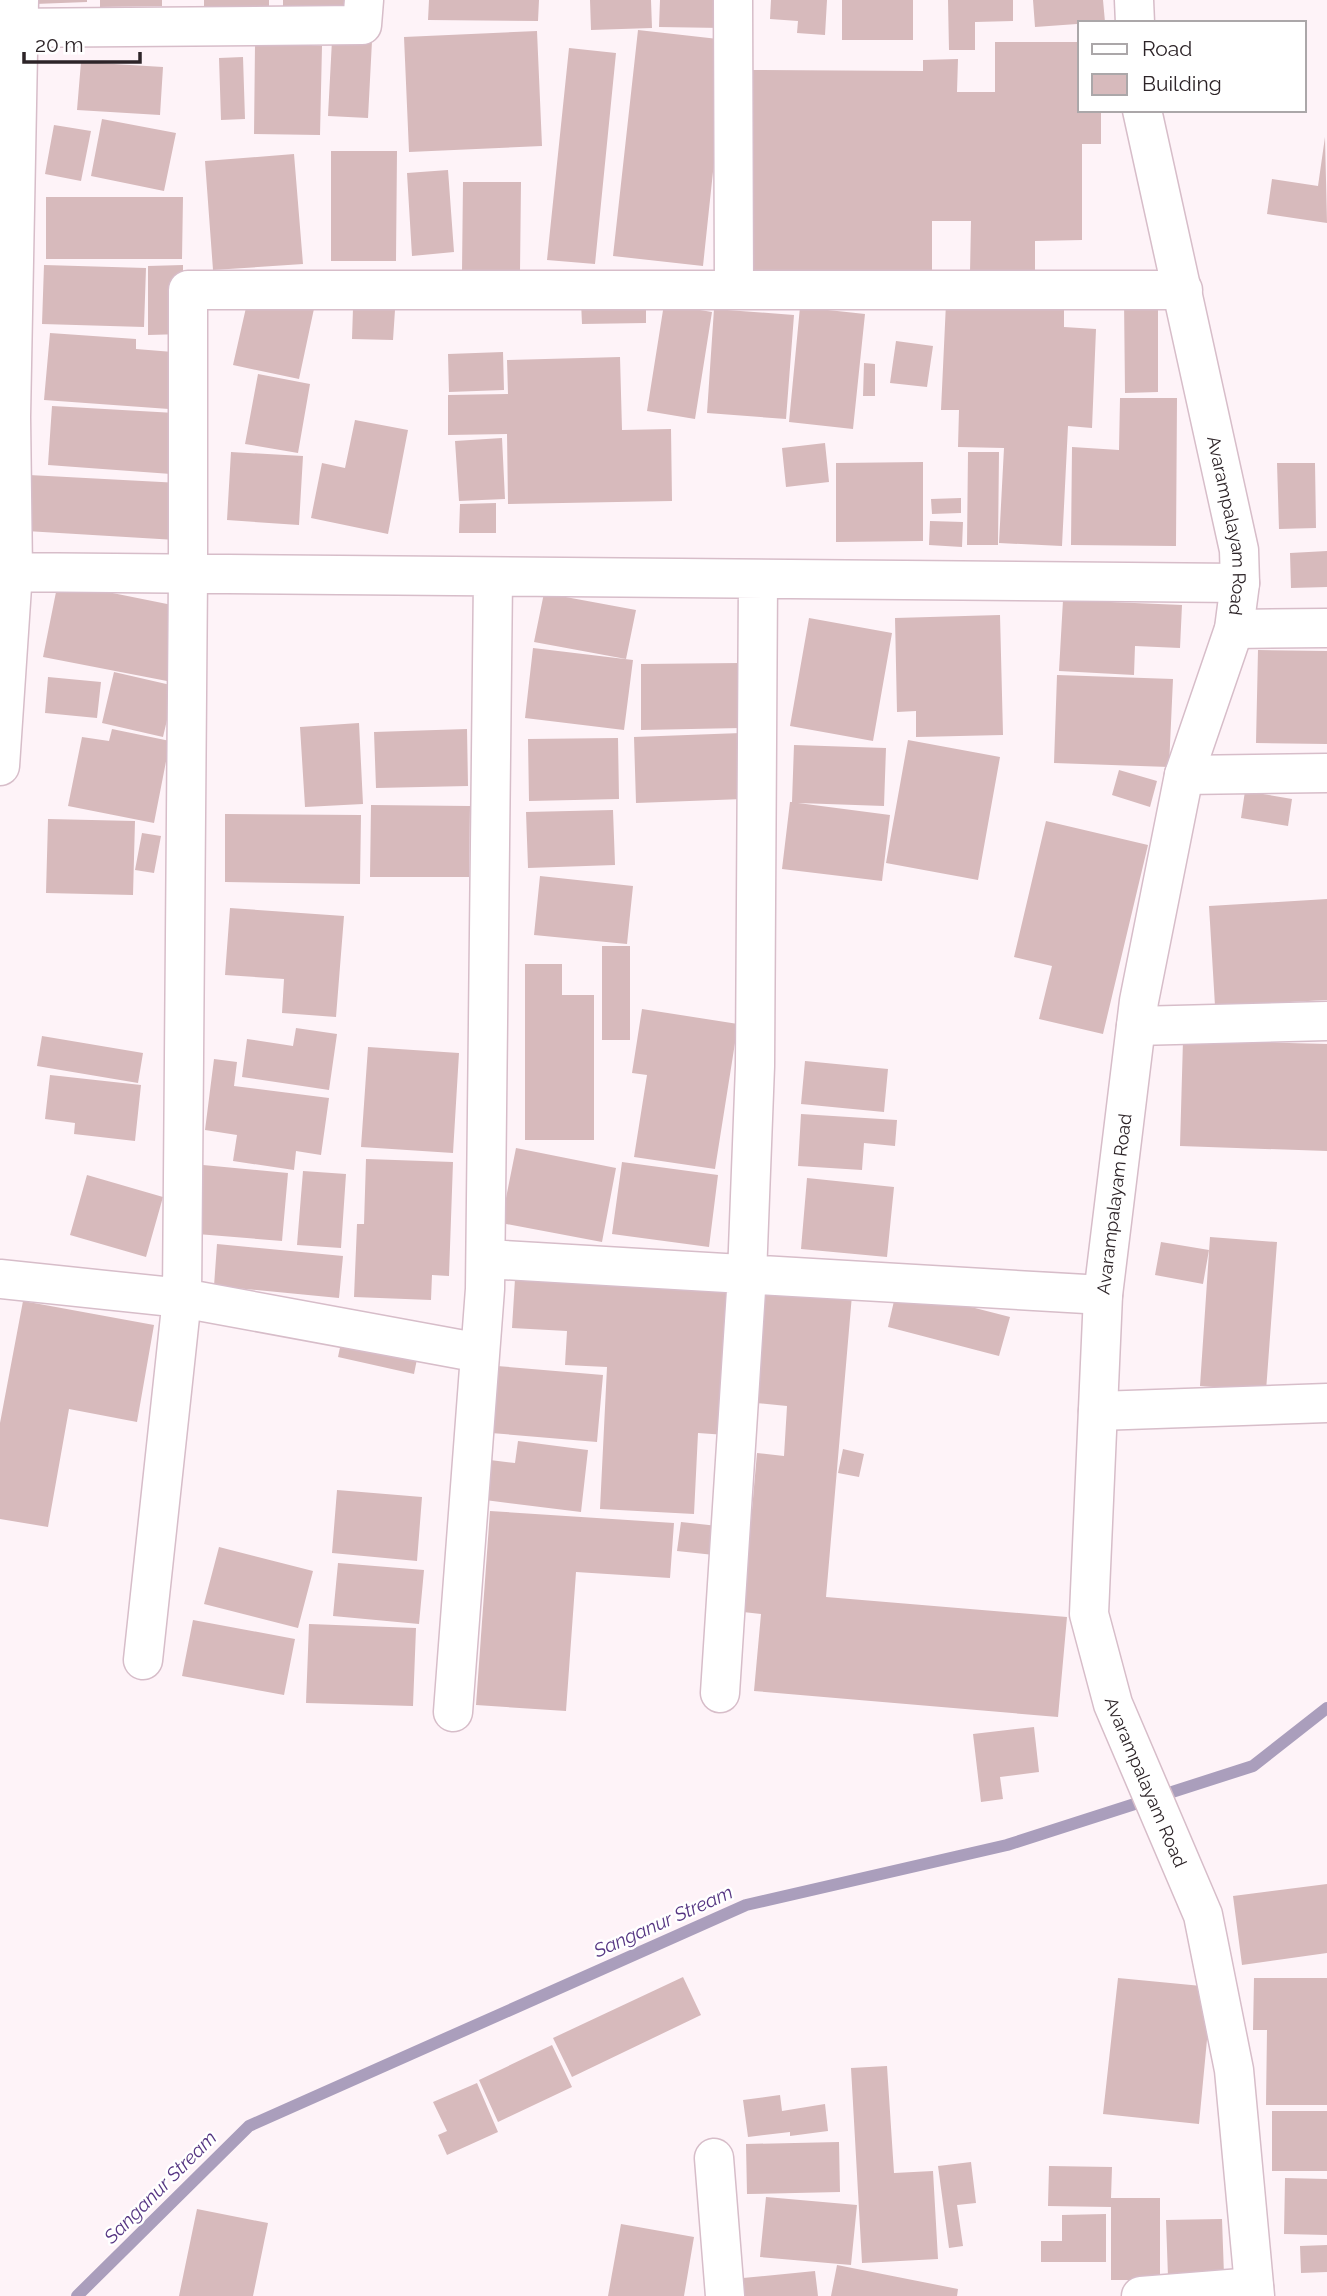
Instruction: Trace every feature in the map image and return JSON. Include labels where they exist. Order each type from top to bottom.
[{"type":"street","points":[[0,766],[6,572],[13,19],[179,14],[362,25],[364,0]]},
{"type":"street","points":[[733,0],[734,289]]},
{"type":"street","points":[[1134,0],[1135,21]]},
{"type":"street","name":"Avarampalayam Road","points":[[1142,112],[1239,551],[1240,583],[1234,629],[1184,775],[1139,1001],[1103,1295],[1089,1614],[1113,1704],[1203,1915],[1234,2070],[1255,2291]]},
{"type":"street","points":[[143,1660],[182,1298],[188,290],[1183,290]]},
{"type":"street","points":[[6,572],[1240,583]]},
{"type":"street","points":[[453,1712],[486,1259],[493,578]]},
{"type":"street","points":[[720,1693],[747,1275],[755,1066],[758,580]]},
{"type":"street","points":[[1234,629],[1327,628]]},
{"type":"street","points":[[1184,775],[1327,773]]},
{"type":"street","points":[[1136,1026],[1327,1021]]},
{"type":"street","points":[[486,1259],[1103,1295]]},
{"type":"street","points":[[0,1279],[182,1298],[480,1353]]},
{"type":"street","points":[[1098,1411],[1327,1403]]},
{"type":"street","points":[[713,2158],[725,2296]]},
{"type":"street","points":[[1141,2296],[1255,2291]]},
{"type":"building","points":[[35,0],[87,0],[87,2],[35,4]]},
{"type":"building","points":[[100,0],[162,0],[162,6],[100,7]]},
{"type":"building","points":[[204,0],[269,0],[269,21],[204,21]]},
{"type":"building","points":[[283,0],[344,0],[344,19],[283,20]]},
{"type":"building","points":[[429,0],[539,0],[538,21],[428,20]]},
{"type":"building","points":[[590,0],[651,0],[652,28],[591,30]]},
{"type":"building","points":[[660,0],[722,0],[722,28],[659,27]]},
{"type":"building","points":[[771,0],[827,0],[825,35],[797,33],[798,21],[770,19]]},
{"type":"building","points":[[842,0],[913,0],[913,40],[842,40]]},
{"type":"building","points":[[948,0],[1013,0],[1013,21],[975,22],[975,50],[949,50]]},
{"type":"building","points":[[1033,0],[1103,0],[1105,21],[1078,21],[1078,24],[1035,27]]},
{"type":"building","points":[[638,30],[727,40],[703,266],[613,256]]},
{"type":"building","points":[[537,31],[542,146],[409,152],[404,37]]},
{"type":"building","points":[[332,40],[372,41],[368,118],[328,116]]},
{"type":"building","points":[[995,42],[1078,42],[1078,112],[1101,112],[1101,144],[1082,144],[1082,240],[1035,241],[1035,274],[970,273],[971,221],[932,221],[932,271],[752,271],[752,70],[923,71],[923,60],[958,59],[957,92],[995,92]]},
{"type":"building","points":[[255,45],[322,46],[320,135],[254,134]]},
{"type":"building","points":[[569,48],[616,53],[595,264],[547,260]]},
{"type":"building","points":[[243,57],[245,119],[221,120],[219,58]]},
{"type":"building","points":[[81,62],[163,67],[160,115],[77,110]]},
{"type":"building","points":[[102,119],[176,133],[164,191],[91,176]]},
{"type":"building","points":[[54,125],[91,131],[81,181],[45,174]]},
{"type":"building","points":[[1325,137],[1327,223],[1267,214],[1272,179],[1318,186]]},
{"type":"building","points":[[331,151],[397,151],[396,261],[331,261]]},
{"type":"building","points":[[294,154],[303,264],[213,270],[205,161]]},
{"type":"building","points":[[448,170],[454,252],[412,256],[407,173]]},
{"type":"building","points":[[463,182],[521,182],[520,272],[462,272]]},
{"type":"building","points":[[46,197],[183,197],[182,259],[46,259]]},
{"type":"building","points":[[44,265],[146,268],[144,327],[42,324]]},
{"type":"building","points":[[183,265],[183,334],[148,335],[148,266]]},
{"type":"building","points":[[250,290],[315,304],[299,379],[233,365]]},
{"type":"building","points":[[1124,299],[1158,299],[1158,392],[1125,393]]},
{"type":"building","points":[[646,301],[646,323],[582,324],[581,302]]},
{"type":"building","points":[[946,303],[1064,308],[1064,327],[1096,329],[1092,428],[1068,426],[1062,546],[999,543],[1004,448],[958,447],[959,410],[941,410]]},
{"type":"building","points":[[664,304],[712,312],[695,419],[647,411]]},
{"type":"building","points":[[800,307],[865,314],[853,429],[789,422]]},
{"type":"building","points":[[353,308],[395,310],[393,340],[352,339]]},
{"type":"building","points":[[714,309],[794,315],[786,419],[707,413]]},
{"type":"building","points":[[50,333],[136,339],[136,349],[173,352],[169,409],[44,400]]},
{"type":"building","points":[[896,341],[933,346],[927,387],[890,383]]},
{"type":"building","points":[[503,352],[504,390],[449,392],[448,354]]},
{"type":"building","points":[[620,357],[622,430],[671,429],[672,501],[508,504],[507,434],[448,435],[448,395],[508,394],[507,360]]},
{"type":"building","points":[[864,363],[875,364],[875,396],[863,396]]},
{"type":"building","points":[[258,374],[310,384],[298,453],[245,444]]},
{"type":"building","points":[[1120,398],[1177,398],[1176,546],[1071,545],[1072,447],[1119,450]]},
{"type":"building","points":[[52,406],[175,413],[171,474],[48,465]]},
{"type":"building","points":[[355,420],[408,430],[388,534],[311,518],[322,463],[345,468]]},
{"type":"building","points":[[502,438],[505,499],[459,501],[455,441]]},
{"type":"building","points":[[825,443],[829,482],[786,487],[782,448]]},
{"type":"building","points":[[231,452],[303,456],[299,525],[227,520]]},
{"type":"building","points":[[968,452],[999,452],[998,545],[967,545]]},
{"type":"building","points":[[923,462],[923,541],[836,542],[836,463]]},
{"type":"building","points":[[1277,463],[1315,463],[1316,528],[1279,529]]},
{"type":"building","points":[[29,475],[180,483],[176,540],[26,531]]},
{"type":"building","points":[[961,498],[961,513],[932,514],[931,499]]},
{"type":"building","points":[[496,503],[496,533],[459,533],[460,504]]},
{"type":"building","points":[[930,521],[963,522],[962,547],[929,545]]},
{"type":"building","points":[[1327,551],[1327,587],[1291,588],[1290,553]]},
{"type":"building","points":[[58,582],[182,607],[167,681],[43,657]]},
{"type":"building","points":[[544,593],[636,610],[626,659],[534,642]]},
{"type":"building","points":[[1063,600],[1182,605],[1180,648],[1135,646],[1134,675],[1059,671]]},
{"type":"building","points":[[1000,615],[1003,735],[916,737],[916,711],[897,712],[895,618]]},
{"type":"building","points":[[809,618],[892,633],[873,741],[790,726]]},
{"type":"building","points":[[533,648],[633,660],[624,730],[525,718]]},
{"type":"building","points":[[1258,650],[1327,651],[1327,744],[1256,743]]},
{"type":"building","points":[[740,663],[741,728],[641,730],[641,664]]},
{"type":"building","points":[[114,672],[175,686],[163,737],[102,723]]},
{"type":"building","points":[[1057,675],[1173,679],[1169,767],[1054,763]]},
{"type":"building","points":[[48,677],[101,682],[97,718],[45,713]]},
{"type":"building","points":[[359,723],[363,804],[305,807],[300,727]]},
{"type":"building","points":[[112,729],[170,741],[154,823],[68,806],[82,737],[109,741]]},
{"type":"building","points":[[467,729],[468,786],[376,788],[374,732]]},
{"type":"building","points":[[741,733],[743,799],[636,803],[634,737]]},
{"type":"building","points":[[618,738],[619,799],[529,801],[528,739]]},
{"type":"building","points":[[908,740],[1000,757],[978,880],[886,863]]},
{"type":"building","points":[[794,745],[886,748],[884,806],[798,803],[890,815],[882,881],[782,869],[792,802]]},
{"type":"building","points":[[1119,770],[1157,781],[1150,807],[1112,795]]},
{"type":"building","points":[[1245,791],[1292,799],[1288,826],[1241,818]]},
{"type":"building","points":[[371,805],[470,806],[469,877],[370,877]]},
{"type":"building","points":[[613,810],[615,865],[528,868],[526,812]]},
{"type":"building","points":[[225,814],[361,815],[360,884],[225,882]]},
{"type":"building","points":[[48,819],[135,821],[133,895],[46,893]]},
{"type":"building","points":[[1046,821],[1148,845],[1103,1034],[1039,1019],[1052,966],[1014,957]]},
{"type":"building","points":[[142,833],[161,836],[154,873],[135,870]]},
{"type":"building","points":[[540,876],[633,886],[627,944],[534,935]]},
{"type":"building","points":[[1327,899],[1327,1000],[1215,1006],[1209,906]]},
{"type":"building","points":[[230,908],[344,916],[336,1017],[282,1013],[284,979],[225,975]]},
{"type":"building","points":[[602,946],[630,946],[630,1040],[602,1040]]},
{"type":"building","points":[[525,964],[562,964],[562,995],[594,995],[594,1140],[525,1140]]},
{"type":"building","points":[[642,1009],[738,1024],[715,1169],[634,1157],[647,1075],[632,1073]]},
{"type":"building","points":[[296,1028],[337,1034],[329,1090],[242,1077],[247,1039],[293,1046]]},
{"type":"building","points":[[42,1036],[143,1053],[138,1083],[37,1066]]},
{"type":"building","points":[[1183,1040],[1327,1044],[1327,1151],[1180,1146]]},
{"type":"building","points":[[368,1047],[459,1053],[453,1153],[361,1147]]},
{"type":"building","points":[[214,1059],[237,1062],[234,1086],[329,1098],[321,1155],[296,1151],[294,1170],[233,1161],[237,1135],[205,1130]]},
{"type":"building","points":[[805,1061],[888,1069],[884,1112],[801,1104]]},
{"type":"building","points":[[50,1075],[141,1085],[135,1141],[74,1134],[75,1123],[45,1119]]},
{"type":"building","points":[[801,1114],[897,1120],[895,1146],[864,1143],[862,1170],[798,1166]]},
{"type":"building","points":[[516,1148],[616,1168],[602,1242],[501,1223]]},
{"type":"building","points":[[366,1159],[453,1162],[449,1276],[432,1275],[431,1300],[354,1297],[357,1224],[364,1224]]},
{"type":"building","points":[[622,1162],[718,1175],[709,1247],[612,1234]]},
{"type":"building","points":[[203,1165],[288,1173],[282,1241],[197,1234]]},
{"type":"building","points":[[303,1171],[346,1174],[341,1248],[297,1245]]},
{"type":"building","points":[[87,1175],[163,1197],[146,1257],[70,1235]]},
{"type":"building","points":[[807,1178],[894,1187],[887,1257],[801,1249]]},
{"type":"building","points":[[1210,1237],[1277,1242],[1266,1391],[1200,1386]]},
{"type":"building","points":[[1161,1242],[1209,1250],[1203,1284],[1155,1275]]},
{"type":"building","points":[[217,1244],[343,1256],[339,1298],[214,1286]]},
{"type":"building","points":[[515,1279],[734,1291],[726,1435],[698,1433],[694,1514],[600,1509],[607,1367],[565,1365],[567,1331],[512,1328]]},
{"type":"building","points":[[756,1287],[852,1295],[826,1597],[1067,1617],[1058,1717],[754,1691],[761,1614],[743,1612],[757,1453],[784,1456],[787,1406],[746,1402]]},
{"type":"building","points":[[897,1288],[1010,1317],[999,1356],[888,1327]]},
{"type":"building","points":[[23,1301],[154,1325],[137,1422],[69,1409],[48,1527],[0,1519],[0,1423]]},
{"type":"building","points":[[342,1338],[418,1354],[414,1374],[338,1357]]},
{"type":"building","points":[[497,1366],[603,1375],[597,1442],[491,1433]]},
{"type":"building","points":[[518,1441],[588,1450],[581,1512],[485,1500],[490,1460],[515,1463]]},
{"type":"building","points":[[843,1449],[864,1454],[859,1477],[838,1473]]},
{"type":"building","points":[[337,1490],[422,1497],[417,1561],[332,1553]]},
{"type":"building","points":[[490,1511],[674,1523],[670,1578],[576,1572],[566,1711],[476,1705]]},
{"type":"building","points":[[681,1522],[718,1526],[714,1555],[677,1551]]},
{"type":"building","points":[[219,1547],[313,1571],[298,1628],[204,1604]]},
{"type":"building","points":[[338,1563],[424,1570],[419,1624],[333,1616]]},
{"type":"building","points":[[193,1620],[295,1639],[284,1695],[182,1676]]},
{"type":"building","points":[[309,1624],[416,1628],[413,1706],[306,1703]]},
{"type":"building","points":[[1034,1727],[1039,1772],[1000,1777],[1003,1799],[981,1802],[973,1734]]},
{"type":"building","points":[[1327,1884],[1327,1953],[1242,1965],[1233,1896]]},
{"type":"building","points":[[683,1977],[701,2015],[572,2077],[553,2038]]},
{"type":"building","points":[[1118,1978],[1212,1987],[1199,2124],[1103,2114]]},
{"type":"building","points":[[1254,1978],[1327,1978],[1327,2105],[1266,2105],[1267,2030],[1253,2030]]},
{"type":"building","points":[[552,2045],[572,2087],[498,2122],[479,2080]]},
{"type":"building","points":[[887,2066],[894,2173],[933,2171],[938,2259],[862,2263],[851,2068]]},
{"type":"building","points":[[477,2083],[498,2132],[447,2155],[438,2135],[447,2131],[433,2102]]},
{"type":"building","points":[[780,2095],[782,2111],[825,2104],[828,2131],[790,2136],[790,2132],[748,2137],[743,2100]]},
{"type":"building","points":[[1272,2111],[1327,2111],[1327,2171],[1272,2171]]},
{"type":"building","points":[[839,2142],[840,2192],[747,2194],[746,2144]]},
{"type":"building","points":[[971,2162],[976,2203],[957,2205],[963,2246],[949,2248],[938,2166]]},
{"type":"building","points":[[1049,2166],[1112,2167],[1111,2198],[1160,2198],[1160,2280],[1111,2280],[1111,2207],[1048,2206]]},
{"type":"building","points":[[1285,2178],[1327,2179],[1327,2235],[1284,2234]]},
{"type":"building","points":[[766,2197],[857,2205],[851,2265],[760,2257]]},
{"type":"building","points":[[197,2209],[268,2223],[253,2296],[179,2296]]},
{"type":"building","points":[[1106,2214],[1106,2262],[1041,2262],[1041,2241],[1062,2241],[1062,2215]]},
{"type":"building","points":[[1222,2219],[1224,2275],[1168,2277],[1166,2220]]},
{"type":"building","points":[[621,2224],[694,2237],[684,2296],[608,2296]]},
{"type":"building","points":[[1327,2245],[1327,2272],[1301,2273],[1300,2246]]},
{"type":"building","points":[[837,2265],[958,2289],[957,2296],[831,2296]]},
{"type":"building","points":[[815,2271],[818,2296],[744,2296],[743,2278]]},
{"type":"waterway","name":"Sanganur Stream","points":[[77,2296],[249,2126],[746,1905],[1007,1845],[1253,1766],[1327,1708]]}]
